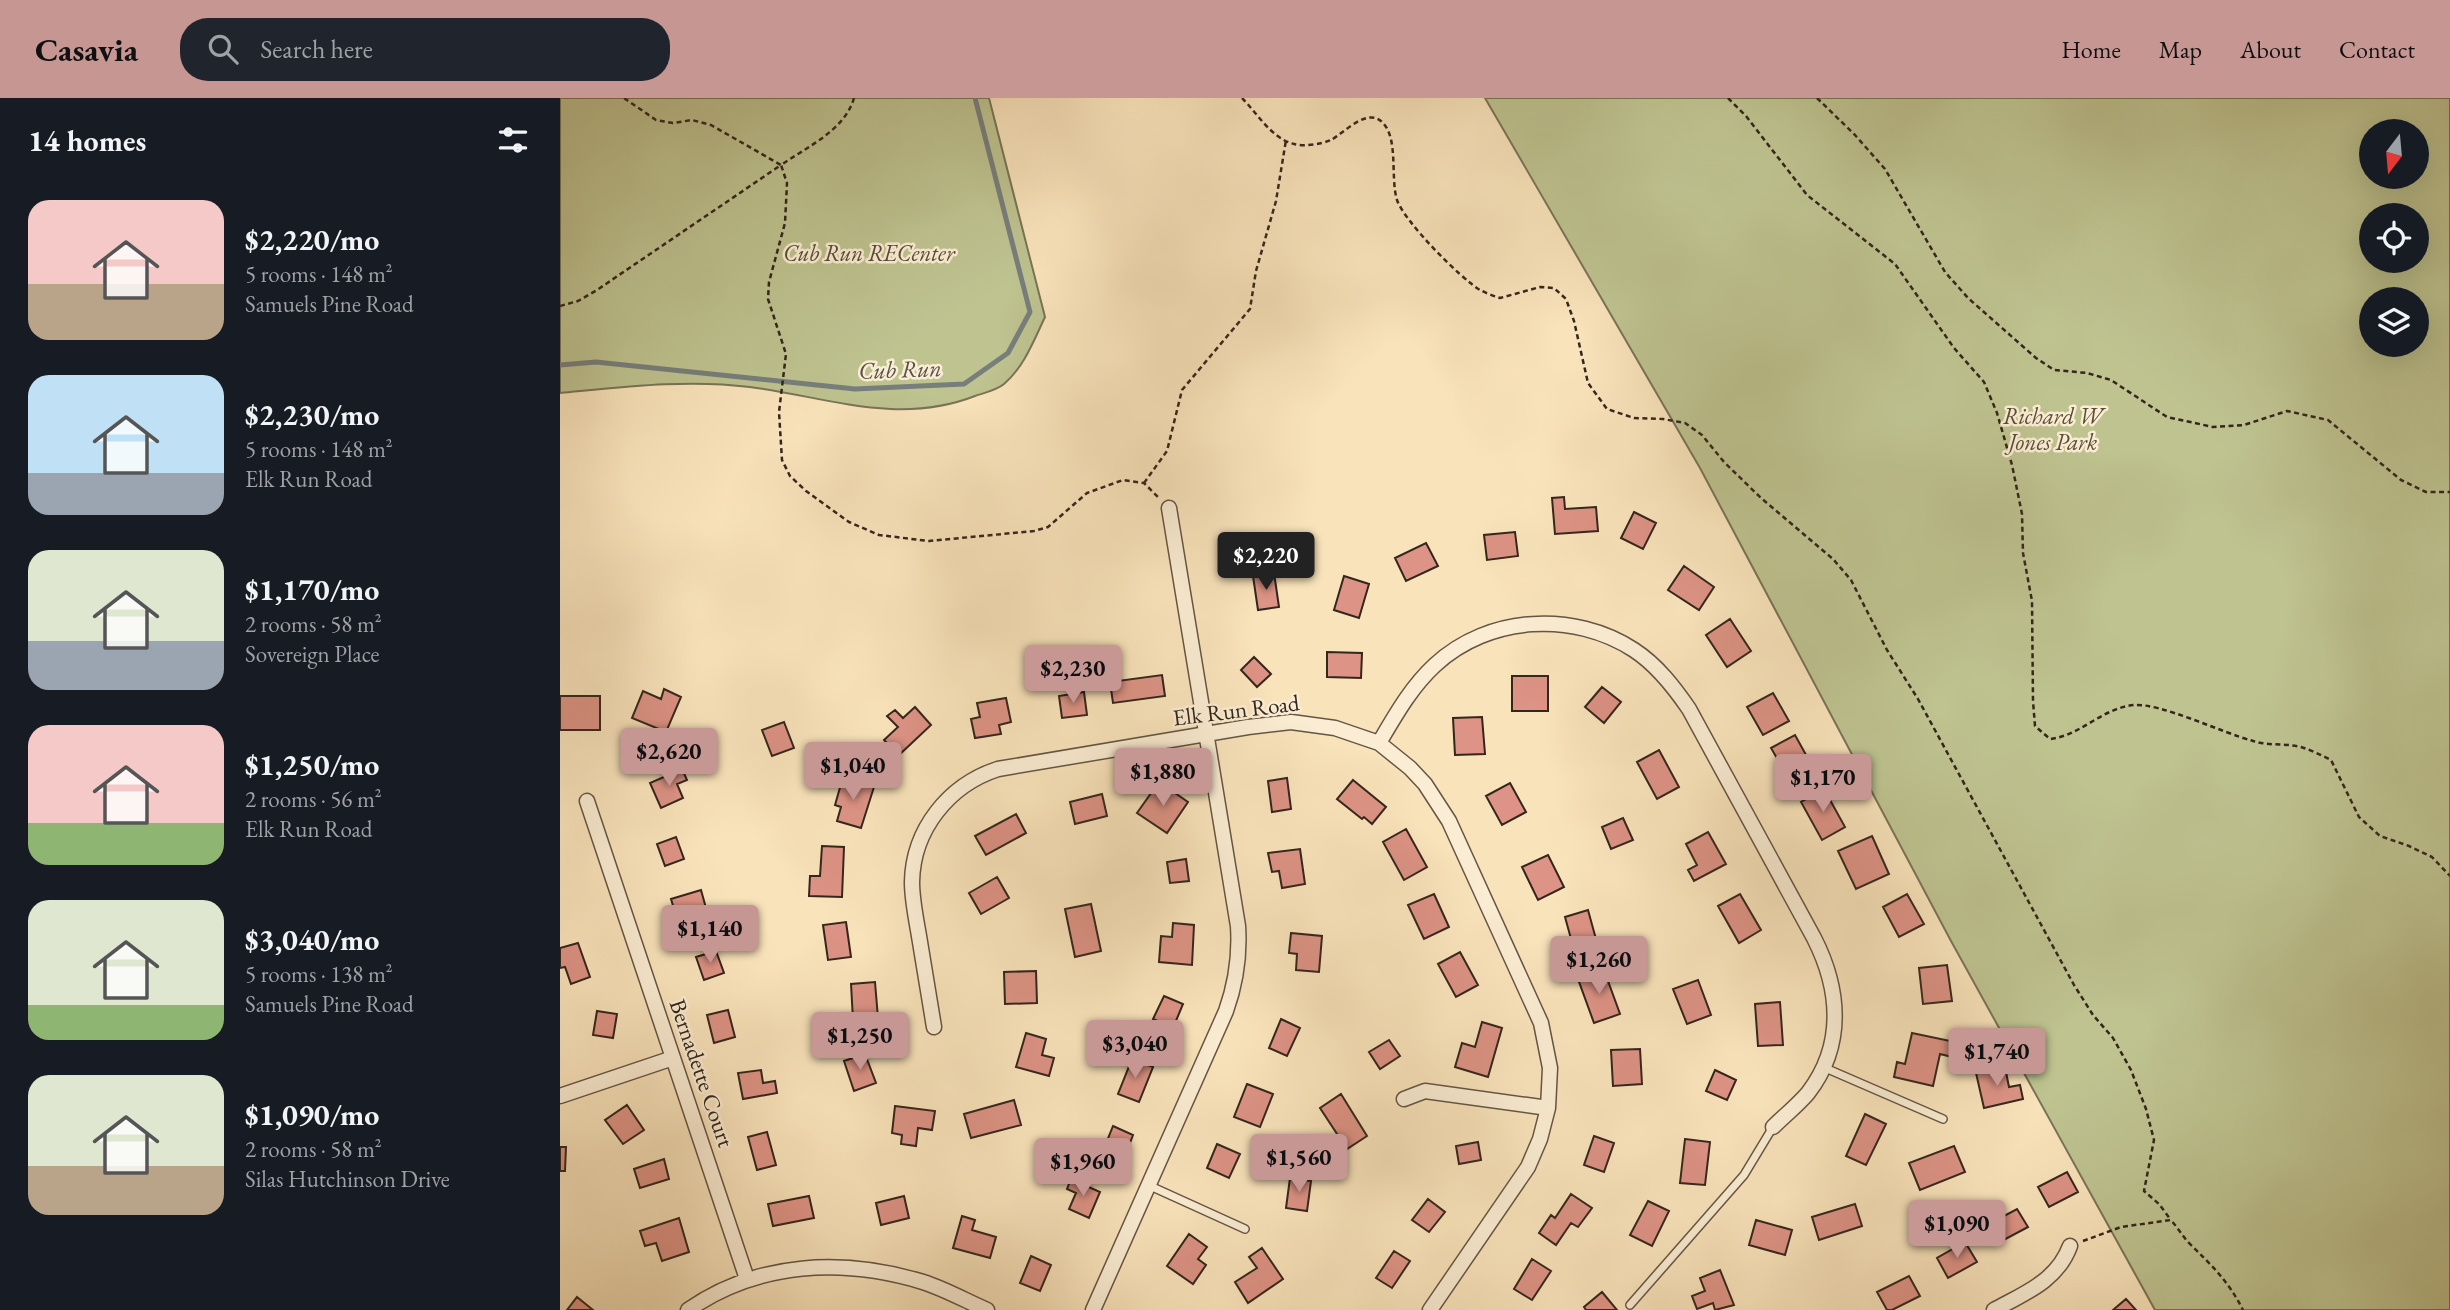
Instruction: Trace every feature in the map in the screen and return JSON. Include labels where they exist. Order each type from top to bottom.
[{"type":"street","points":[[1093,1310],[1226,1011],[1238,961],[1238,926],[1169,508]]},
{"type":"street","points":[[1379,743],[1403,702],[1435,665],[1475,638],[1493,631],[1521,625],[1568,625],[1612,638],[1656,667],[1689,709],[1825,960],[1832,982],[1835,1005],[1830,1051],[1807,1094],[1773,1127]]},
{"type":"street","name":"Elk Run Road","points":[[934,1027],[912,882],[919,842],[938,809],[965,784],[998,769],[1291,722],[1335,728],[1379,743],[1425,784],[1449,821],[1541,1023],[1550,1068],[1548,1108],[1540,1139],[1528,1167],[1430,1310]]},
{"type":"street","name":"Bernadette Court","points":[[587,802],[747,1279]]},
{"type":"street","points":[[560,1096],[673,1058]]},
{"type":"street","points":[[1404,1099],[1425,1091],[1548,1108]]},
{"type":"street","points":[[1994,1310],[2016,1305],[2045,1282],[2056,1272],[2070,1246]]},
{"type":"street","points":[[688,1310],[747,1279],[783,1270],[850,1268],[888,1273],[926,1283],[987,1310]]},
{"type":"lane","points":[[1822,1067],[1943,1119]]},
{"type":"lane","points":[[1630,1305],[1744,1175],[1773,1127]]},
{"type":"lane","points":[[1148,1185],[1245,1228]]},
{"type":"path","points":[[624,98],[656,120],[692,120],[710,125],[781,165],[787,183],[785,223],[769,282],[768,299],[786,354],[779,412],[782,460],[790,476],[806,491],[849,523],[879,535],[929,541],[1034,531],[1048,527],[1087,493],[1123,480],[1144,483],[1169,508]]},
{"type":"path","points":[[560,306],[578,301],[597,290],[827,134],[847,115],[854,98]]},
{"type":"path","points":[[1242,98],[1274,133],[1294,144],[1328,141],[1358,121],[1372,117],[1381,121],[1391,136],[1396,198],[1402,213],[1437,252],[1478,289],[1500,299],[1539,287],[1554,288],[1566,299],[1574,321],[1588,383],[1607,409],[1634,418],[1685,423],[1694,429],[1761,498],[1833,559],[1851,580],[1887,650],[1918,699],[2074,985],[2093,1015],[2113,1038],[2132,1070],[2154,1140],[2144,1191],[2160,1204],[2186,1240],[2230,1285],[2243,1310]]},
{"type":"path","points":[[1728,98],[1746,116],[1807,195],[1895,264],[1954,348],[1984,382],[1997,413],[2022,514],[2023,553],[2032,601],[2035,726],[2050,739],[2064,738],[2104,713],[2134,705],[2158,708],[2225,734],[2258,743],[2300,747],[2331,760],[2359,817],[2380,836],[2432,857],[2450,876]]},
{"type":"path","points":[[1817,98],[1885,169],[1945,272],[1968,298],[2036,358],[2054,370],[2087,373],[2111,380],[2167,417],[2213,427],[2244,425],[2287,411],[2328,420],[2401,480],[2426,492],[2450,492]]},
{"type":"path","points":[[1144,483],[1167,450],[1182,390],[1250,309],[1256,271],[1276,201],[1286,140]]},
{"type":"path","points":[[2070,1246],[2121,1227],[2171,1220]]},
{"type":"green space","name":"Cub Run RECenter","points":[[560,98],[989,98],[1045,317],[1028,353],[1011,377],[998,388],[946,405],[918,409],[862,406],[779,391],[726,385],[655,385],[560,393]]},
{"type":"green space","name":"Richard W Jones Park","points":[[1485,98],[2450,98],[2450,1310],[2155,1310],[1951,941],[1700,468]]},
{"type":"building","points":[[1564,497],[1565,509],[1596,507],[1598,531],[1555,534],[1552,498]]},
{"type":"building","points":[[1634,512],[1656,523],[1643,549],[1621,538]]},
{"type":"building","points":[[1515,532],[1518,556],[1487,560],[1484,535]]},
{"type":"building","points":[[1426,543],[1438,566],[1406,581],[1395,558]]},
{"type":"building","points":[[1684,566],[1714,587],[1699,610],[1668,590]]},
{"type":"building","points":[[1274,573],[1279,607],[1258,610],[1253,576]]},
{"type":"building","points":[[1344,576],[1369,584],[1359,618],[1334,610]]},
{"type":"building","points":[[1730,619],[1751,651],[1727,667],[1706,635]]},
{"type":"building","points":[[1327,652],[1362,653],[1361,678],[1327,677]]},
{"type":"building","points":[[1254,657],[1271,674],[1257,687],[1241,670]]},
{"type":"building","points":[[1162,675],[1165,696],[1113,703],[1110,682]]},
{"type":"building","points":[[1512,676],[1548,676],[1548,711],[1512,711]]},
{"type":"building","points":[[1602,687],[1621,702],[1604,723],[1585,707]]},
{"type":"building","points":[[664,689],[681,697],[666,732],[632,718],[643,691],[661,699]]},
{"type":"building","points":[[1084,692],[1087,715],[1062,718],[1059,696]]},
{"type":"building","points":[[1773,693],[1789,721],[1763,735],[1747,707]]},
{"type":"building","points":[[560,696],[600,696],[600,730],[560,730]]},
{"type":"building","points":[[1006,698],[1011,722],[999,725],[1001,734],[975,738],[971,719],[980,717],[977,703]]},
{"type":"building","points":[[915,707],[931,725],[899,755],[884,740],[898,727],[887,716],[895,710],[903,718]]},
{"type":"building","points":[[1482,717],[1485,754],[1455,755],[1453,718]]},
{"type":"building","points":[[784,722],[794,748],[772,756],[762,730]]},
{"type":"building","points":[[1795,735],[1816,773],[1793,786],[1771,748]]},
{"type":"building","points":[[1659,750],[1679,787],[1657,799],[1637,762]]},
{"type":"building","points":[[682,769],[687,780],[677,784],[683,798],[661,808],[650,783]]},
{"type":"building","points":[[843,777],[874,787],[861,828],[837,821],[841,807],[835,805]]},
{"type":"building","points":[[1287,778],[1291,809],[1272,812],[1268,781]]},
{"type":"building","points":[[1353,780],[1386,807],[1372,824],[1337,799]]},
{"type":"building","points":[[1159,782],[1188,802],[1167,833],[1137,813]]},
{"type":"building","points":[[1510,783],[1526,812],[1502,825],[1486,796]]},
{"type":"building","points":[[1824,789],[1845,827],[1822,840],[1801,802]]},
{"type":"building","points":[[1102,794],[1107,816],[1075,824],[1070,802]]},
{"type":"building","points":[[1016,814],[1026,833],[986,855],[975,836]]},
{"type":"building","points":[[1623,818],[1633,840],[1611,849],[1602,827]]},
{"type":"building","points":[[1406,829],[1427,867],[1404,880],[1383,842]]},
{"type":"building","points":[[1708,832],[1726,864],[1694,881],[1688,870],[1697,865],[1686,844]]},
{"type":"building","points":[[1872,836],[1889,874],[1856,889],[1838,851]]},
{"type":"building","points":[[676,837],[684,859],[665,866],[657,844]]},
{"type":"building","points":[[822,846],[844,847],[842,897],[809,896],[810,876],[820,876]]},
{"type":"building","points":[[1300,849],[1305,884],[1282,888],[1279,871],[1272,872],[1268,853]]},
{"type":"building","points":[[1548,855],[1564,887],[1538,900],[1522,867]]},
{"type":"building","points":[[1186,859],[1189,881],[1170,883],[1167,862]]},
{"type":"building","points":[[997,877],[1009,898],[981,914],[969,893]]},
{"type":"building","points":[[701,890],[706,908],[701,909],[704,919],[679,926],[671,899]]},
{"type":"building","points":[[1434,894],[1449,927],[1424,939],[1408,905]]},
{"type":"building","points":[[1740,894],[1761,930],[1739,943],[1718,906]]},
{"type":"building","points":[[1907,894],[1924,924],[1899,937],[1883,907]]},
{"type":"building","points":[[1091,904],[1101,951],[1075,957],[1065,909]]},
{"type":"building","points":[[1588,910],[1599,950],[1576,957],[1565,917]]},
{"type":"building","points":[[846,922],[851,957],[828,960],[823,925]]},
{"type":"building","points":[[1173,923],[1194,925],[1192,965],[1159,962],[1161,936],[1172,937]]},
{"type":"building","points":[[1291,933],[1322,936],[1319,972],[1296,970],[1297,954],[1289,953]]},
{"type":"building","points":[[578,943],[590,977],[571,984],[565,967],[560,968],[560,948]]},
{"type":"building","points":[[716,951],[724,973],[704,980],[696,957]]},
{"type":"building","points":[[1460,952],[1478,985],[1456,997],[1438,964]]},
{"type":"building","points":[[1947,965],[1952,1001],[1923,1004],[1919,968]]},
{"type":"building","points":[[1604,970],[1620,1014],[1594,1023],[1578,979]]},
{"type":"building","points":[[1036,971],[1037,1003],[1005,1004],[1004,972]]},
{"type":"building","points":[[1698,980],[1711,1015],[1687,1024],[1673,989]]},
{"type":"building","points":[[875,982],[878,1018],[853,1020],[851,984]]},
{"type":"building","points":[[1164,996],[1183,1004],[1173,1028],[1153,1019]]},
{"type":"building","points":[[1780,1002],[1783,1045],[1758,1046],[1755,1004]]},
{"type":"building","points":[[728,1010],[735,1037],[714,1043],[707,1015]]},
{"type":"building","points":[[597,1011],[617,1014],[613,1038],[593,1035]]},
{"type":"building","points":[[1281,1019],[1300,1028],[1287,1056],[1269,1048]]},
{"type":"building","points":[[1482,1022],[1502,1028],[1488,1077],[1455,1067],[1462,1043],[1475,1047]]},
{"type":"building","points":[[1026,1033],[1046,1039],[1042,1055],[1054,1058],[1049,1076],[1016,1067]]},
{"type":"building","points":[[1912,1033],[1955,1042],[1952,1057],[1940,1054],[1933,1086],[1894,1077],[1897,1062],[1905,1064]]},
{"type":"building","points":[[1389,1040],[1400,1056],[1380,1069],[1369,1052]]},
{"type":"building","points":[[1640,1049],[1642,1084],[1613,1086],[1611,1050]]},
{"type":"building","points":[[865,1054],[876,1083],[854,1091],[844,1061]]},
{"type":"building","points":[[1132,1059],[1153,1067],[1139,1102],[1118,1094]]},
{"type":"building","points":[[2005,1067],[2009,1087],[2020,1085],[2023,1099],[1984,1108],[1976,1073]]},
{"type":"building","points":[[761,1070],[763,1083],[775,1081],[777,1093],[743,1099],[738,1073]]},
{"type":"building","points":[[1715,1070],[1736,1080],[1727,1100],[1706,1091]]},
{"type":"building","points":[[1247,1084],[1273,1094],[1260,1127],[1234,1117]]},
{"type":"building","points":[[1341,1094],[1367,1136],[1347,1149],[1320,1108]]},
{"type":"building","points":[[1014,1100],[1021,1125],[971,1138],[964,1114]]},
{"type":"building","points":[[627,1105],[644,1130],[623,1144],[605,1120]]},
{"type":"building","points":[[895,1106],[935,1111],[932,1130],[918,1128],[916,1146],[901,1144],[902,1135],[892,1133]]},
{"type":"building","points":[[1865,1114],[1886,1124],[1866,1165],[1846,1156]]},
{"type":"building","points":[[1113,1126],[1133,1135],[1122,1164],[1101,1156]]},
{"type":"building","points":[[767,1132],[776,1165],[757,1170],[748,1137]]},
{"type":"building","points":[[1594,1136],[1614,1143],[1604,1172],[1584,1165]]},
{"type":"building","points":[[1685,1139],[1710,1142],[1705,1185],[1680,1183]]},
{"type":"building","points":[[1478,1142],[1481,1160],[1459,1164],[1456,1146]]},
{"type":"building","points":[[1217,1144],[1240,1154],[1229,1178],[1207,1168]]},
{"type":"building","points":[[1954,1146],[1965,1172],[1920,1190],[1909,1163]]},
{"type":"building","points":[[560,1147],[566,1147],[565,1171],[560,1171]]},
{"type":"building","points":[[664,1159],[669,1179],[640,1188],[634,1169]]},
{"type":"building","points":[[2067,1172],[2078,1192],[2049,1207],[2038,1187]]},
{"type":"building","points":[[1290,1178],[1311,1181],[1307,1211],[1286,1208]]},
{"type":"building","points":[[1071,1179],[1100,1192],[1089,1218],[1069,1209],[1076,1193],[1067,1189]]},
{"type":"building","points":[[1571,1194],[1592,1208],[1578,1227],[1571,1223],[1556,1245],[1539,1233],[1551,1215],[1555,1218]]},
{"type":"building","points":[[809,1196],[814,1218],[773,1226],[768,1204]]},
{"type":"building","points":[[904,1196],[909,1218],[881,1225],[876,1203]]},
{"type":"building","points":[[1428,1199],[1445,1212],[1429,1232],[1412,1220]]},
{"type":"building","points":[[1648,1201],[1669,1211],[1652,1246],[1630,1235]]},
{"type":"building","points":[[1855,1204],[1862,1226],[1819,1240],[1812,1217]]},
{"type":"building","points":[[2017,1209],[2028,1227],[2000,1242],[1989,1224]]},
{"type":"building","points":[[962,1216],[975,1220],[972,1230],[996,1237],[990,1258],[953,1248]]},
{"type":"building","points":[[679,1218],[689,1252],[662,1261],[656,1243],[645,1246],[640,1231]]},
{"type":"building","points":[[1756,1220],[1792,1230],[1785,1255],[1749,1245]]},
{"type":"building","points":[[1189,1234],[1207,1247],[1198,1259],[1206,1265],[1193,1284],[1167,1266]]},
{"type":"building","points":[[1965,1242],[1977,1262],[1948,1278],[1937,1258]]},
{"type":"building","points":[[1262,1248],[1283,1279],[1248,1303],[1235,1282],[1257,1268],[1249,1257]]},
{"type":"building","points":[[1394,1251],[1410,1261],[1392,1288],[1376,1278]]},
{"type":"building","points":[[1031,1256],[1051,1265],[1040,1291],[1020,1283]]},
{"type":"building","points":[[1532,1259],[1551,1271],[1532,1300],[1514,1289]]},
{"type":"building","points":[[1720,1270],[1734,1305],[1715,1310],[1713,1303],[1697,1309],[1692,1296],[1705,1291],[1700,1278]]},
{"type":"building","points":[[1909,1276],[1920,1296],[1887,1310],[1877,1292]]},
{"type":"building","points":[[1602,1292],[1617,1310],[1586,1310],[1584,1307]]},
{"type":"building","points":[[577,1297],[593,1310],[567,1310]]},
{"type":"building","points":[[2126,1299],[2136,1310],[2113,1310]]},
{"type":"waterway","name":"Cub Run","points":[[560,365],[596,362],[855,389],[964,384],[1008,353],[1030,312],[975,98]]}]
